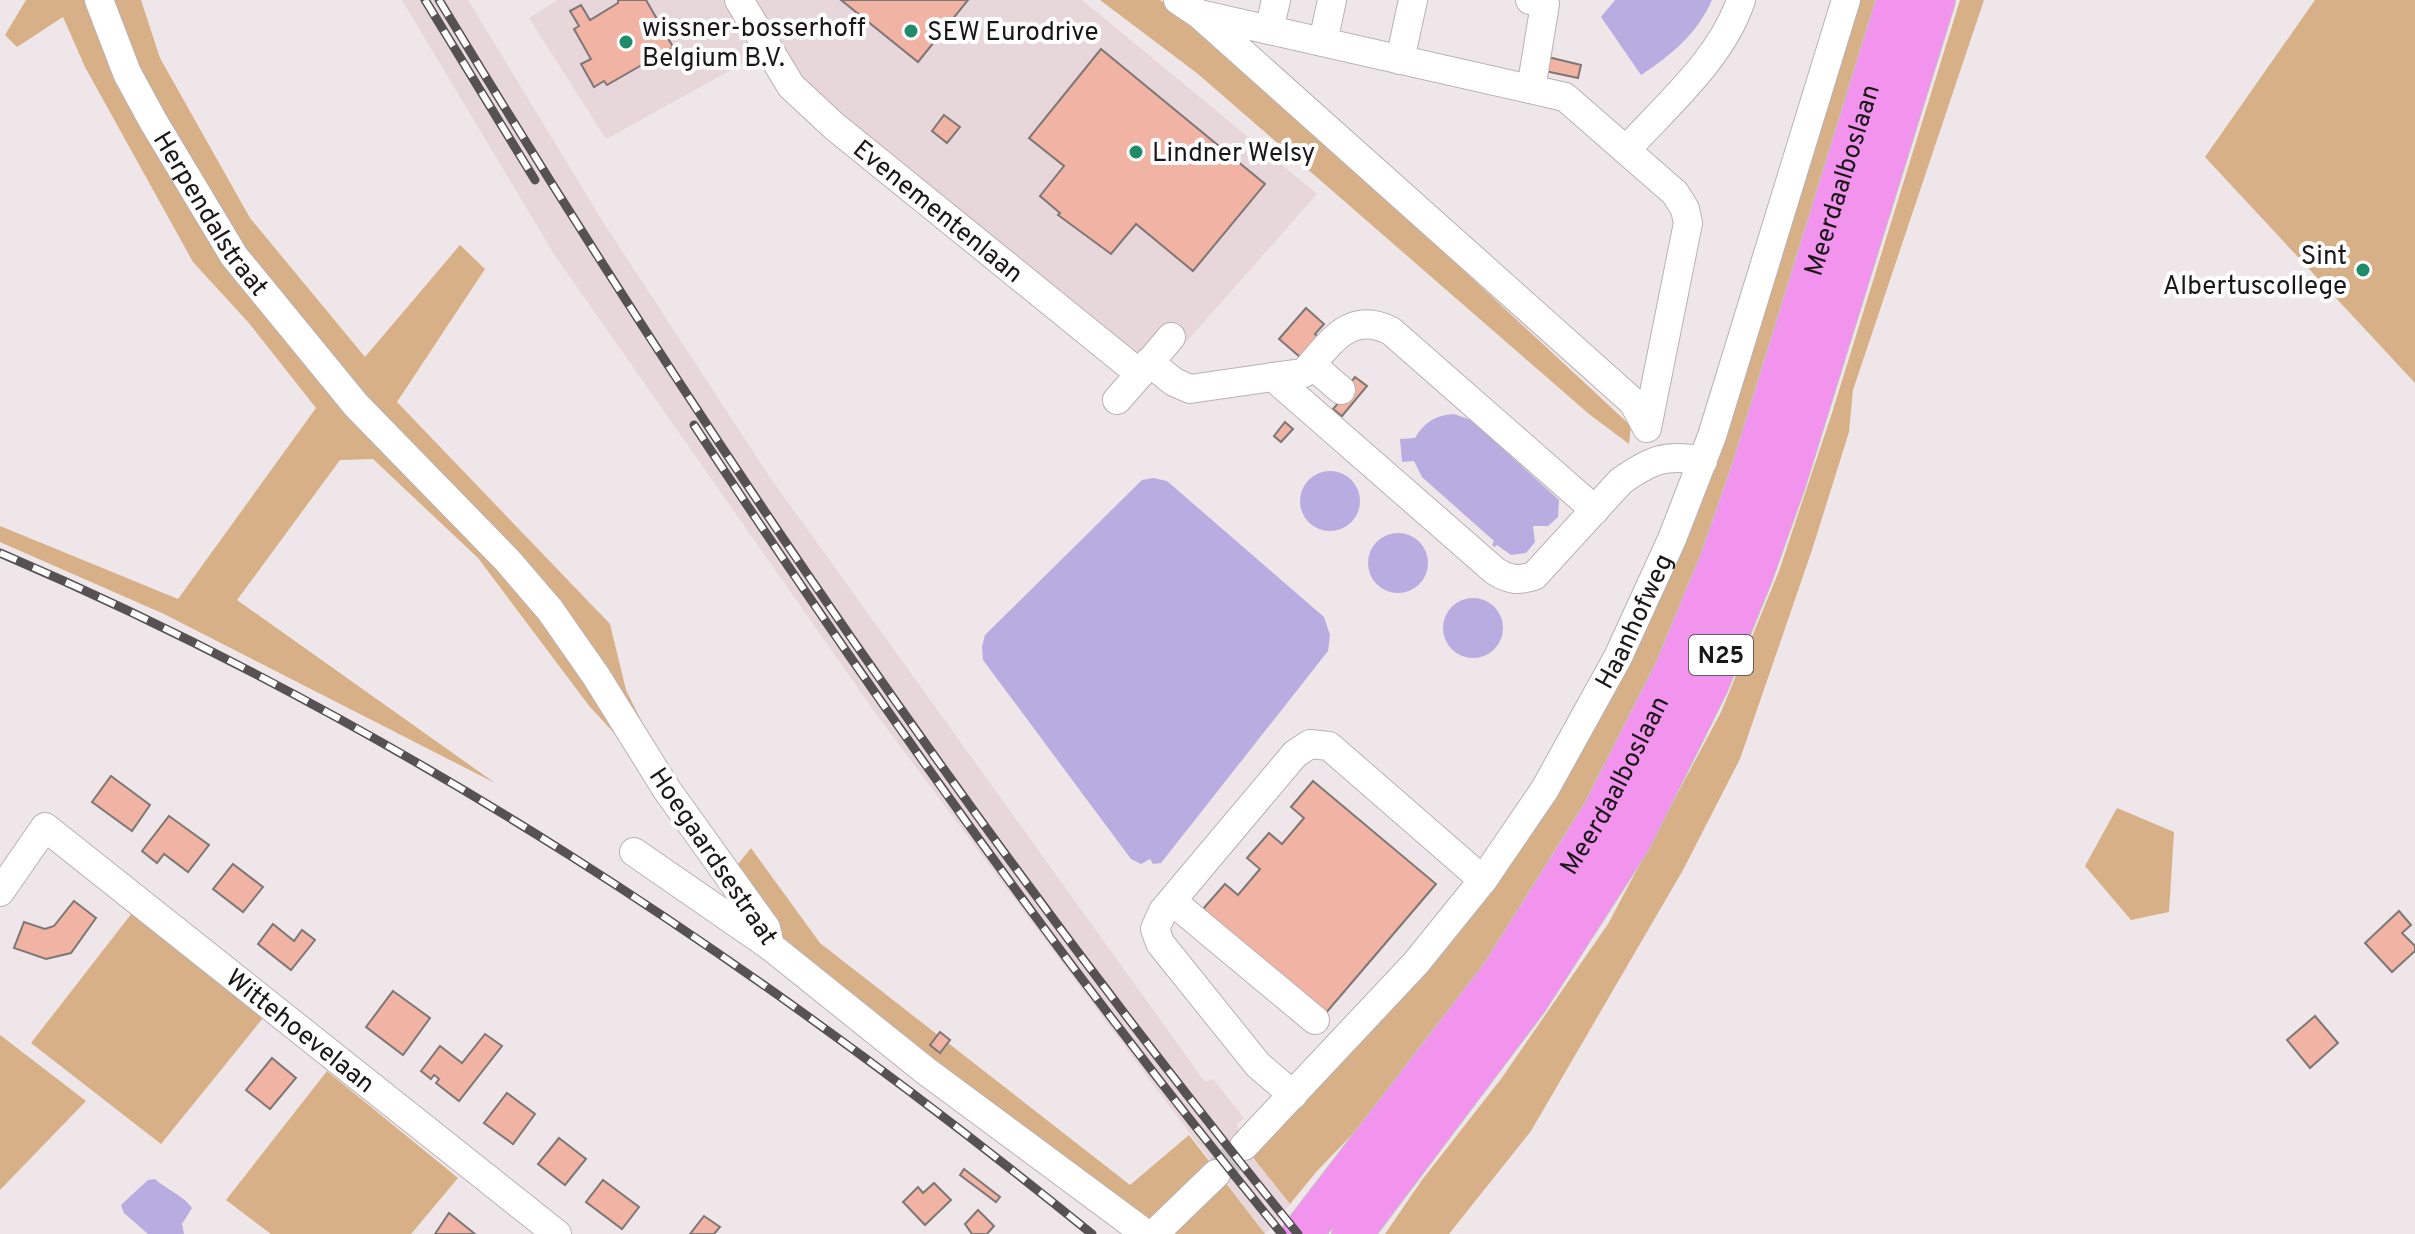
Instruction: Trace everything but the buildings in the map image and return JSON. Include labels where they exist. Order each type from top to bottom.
[{"type":"highway","name":"Meerdaalboslaan","points":[[1305,1229],[1501,975],[1602,814],[1675,670],[1720,561],[1752,469],[1897,0]]},
{"type":"highway","name":"Meerdaalboslaan","points":[[1352,1234],[1528,1000],[1631,840],[1708,685],[1786,481],[1935,0]]},
{"type":"street","name":"Herpendalstraat","points":[[99,0],[127,73],[225,243],[356,405]]},
{"type":"street","name":"Evenementenlaan","points":[[739,0],[791,86],[834,126],[1144,368],[1190,389],[1304,373],[1312,365]]},
{"type":"street","points":[[1269,30],[1276,0]]},
{"type":"street","points":[[1323,42],[1332,0]]},
{"type":"street","points":[[1400,60],[1413,0]]},
{"type":"street","points":[[1530,0],[1545,4],[1531,89]]},
{"type":"street","points":[[1626,150],[1717,50],[1733,24],[1741,0]]},
{"type":"street","name":"Haanhofweg","points":[[1244,1146],[1416,963],[1483,880],[1545,789],[1618,657],[1672,539],[1703,461],[1846,0]]},
{"type":"street","points":[[1188,7],[1269,30],[1565,97],[1675,193],[1685,209],[1688,223],[1647,428]]},
{"type":"street","points":[[1188,7],[1633,402],[1658,459]]},
{"type":"street","points":[[1341,390],[1312,365],[1342,330],[1378,324],[1391,331],[1595,510]]},
{"type":"street","points":[[1117,400],[1171,337]]},
{"type":"street","points":[[1273,377],[1495,571],[1507,578],[1521,580],[1534,576],[1621,481],[1658,459],[1680,456],[1703,461]]},
{"type":"street","name":"Hoegaardsestraat","points":[[356,405],[507,560],[550,610],[596,676],[674,801],[766,928],[770,946],[926,1071],[1146,1234]]},
{"type":"street","points":[[1293,1095],[1258,1065],[1157,938],[1157,921],[1295,754],[1304,746],[1317,743],[1334,750],[1483,880]]},
{"type":"street","name":"Wittehoevelaan","points":[[0,892],[45,827],[557,1234]]},
{"type":"street","points":[[634,852],[770,946]]},
{"type":"street","points":[[1172,901],[1315,1020]]},
{"type":"street","points":[[1154,1234],[1216,1174]]},
{"type":"shaded area","points":[[26,0],[141,0],[160,58],[250,218],[365,357],[460,245],[485,269],[397,402],[610,624],[626,690],[697,833],[667,790],[590,707],[478,558],[373,459],[340,460],[237,600],[495,783],[164,614],[0,542],[0,526],[178,599],[316,408],[248,322],[193,262],[85,67],[63,17],[17,47],[5,35]]},
{"type":"shaded area","points":[[402,0],[468,0],[603,222],[769,476],[1205,1082],[1213,1079],[1244,1118],[1237,1124],[1240,1141],[1290,1204],[1265,1234],[874,711],[554,254]]},
{"type":"shaded area","points":[[558,0],[1082,0],[1317,194],[1141,393],[806,115],[756,56],[606,139],[529,18]]},
{"type":"shaded area","points":[[1100,0],[1160,0],[1219,43],[1631,426],[1629,444],[1589,414],[1198,74]]},
{"type":"shaded area","points":[[1615,0],[1712,0],[1699,23],[1682,43],[1641,75],[1601,17]]},
{"type":"shaded area","points":[[1850,0],[1877,0],[1739,449],[1702,553],[1657,662],[1590,798],[1485,971],[1399,1086],[1317,1171],[1290,1204],[1251,1155],[1413,978],[1628,650]]},
{"type":"shaded area","points":[[1960,0],[1984,0],[1853,390],[1849,432],[1740,759],[1683,870],[1531,1131],[1449,1234],[1385,1234],[1422,1180],[1501,1079],[1608,924],[1721,712],[1779,571],[1832,413]]},
{"type":"shaded area","name":"Sint Albertuscollege","points":[[2315,0],[2415,0],[2415,383],[2205,157]]},
{"type":"shaded area","points":[[1454,414],[1471,420],[1559,500],[1558,517],[1548,526],[1533,526],[1535,542],[1526,553],[1511,555],[1492,545],[1494,541],[1422,477],[1414,461],[1402,462],[1400,439],[1415,438],[1431,420]]},
{"type":"shaded area","points":[[1330,471],[1351,480],[1360,501],[1351,522],[1330,531],[1309,522],[1300,501],[1309,480]]},
{"type":"shaded area","points":[[1153,478],[1167,481],[1324,617],[1330,635],[1328,651],[1161,863],[1153,864],[1150,859],[1141,864],[1131,859],[983,660],[982,647],[985,635],[1142,480]]},
{"type":"shaded area","points":[[1398,533],[1419,542],[1428,563],[1419,584],[1398,593],[1377,584],[1368,563],[1377,542]]},
{"type":"shaded area","points":[[1473,598],[1494,607],[1503,628],[1494,649],[1473,658],[1452,649],[1443,628],[1452,607]]},
{"type":"shaded area","points":[[2117,808],[2174,832],[2169,912],[2131,920],[2085,866]]},
{"type":"shaded area","points":[[751,848],[820,943],[1130,1185],[1189,1135],[1265,1234],[1158,1234],[795,955],[754,906],[738,864]]},
{"type":"shaded area","points":[[132,913],[263,1018],[161,1144],[31,1043]]},
{"type":"shaded area","points":[[0,1035],[86,1101],[0,1190]]},
{"type":"shaded area","points":[[327,1071],[458,1178],[411,1234],[271,1234],[226,1200]]},
{"type":"shaded area","points":[[155,1179],[192,1208],[182,1224],[184,1234],[148,1234],[124,1213],[121,1205],[148,1180]]},
{"type":"tunnel","points":[[1216,1174],[1244,1146]]},
{"type":"railway","points":[[425,0],[535,180]]},
{"type":"railway","points":[[439,0],[638,319],[847,632],[1067,937],[1298,1234]]},
{"type":"railway","points":[[694,425],[833,632],[1052,939],[1282,1234]]},
{"type":"railway","points":[[0,553],[147,620],[291,693],[432,771],[570,855],[836,1037],[1092,1234]]},
{"type":"place","name":"SEW Eurodrive","points":[[911,31]]},
{"type":"place","name":"wissner-bosserhoff Belgium B.V.","points":[[626,42]]},
{"type":"place","name":"Lindner Welsy","points":[[1136,152]]},
{"type":"place","name":"Sint Albertuscollege","points":[[2363,270]]}]
